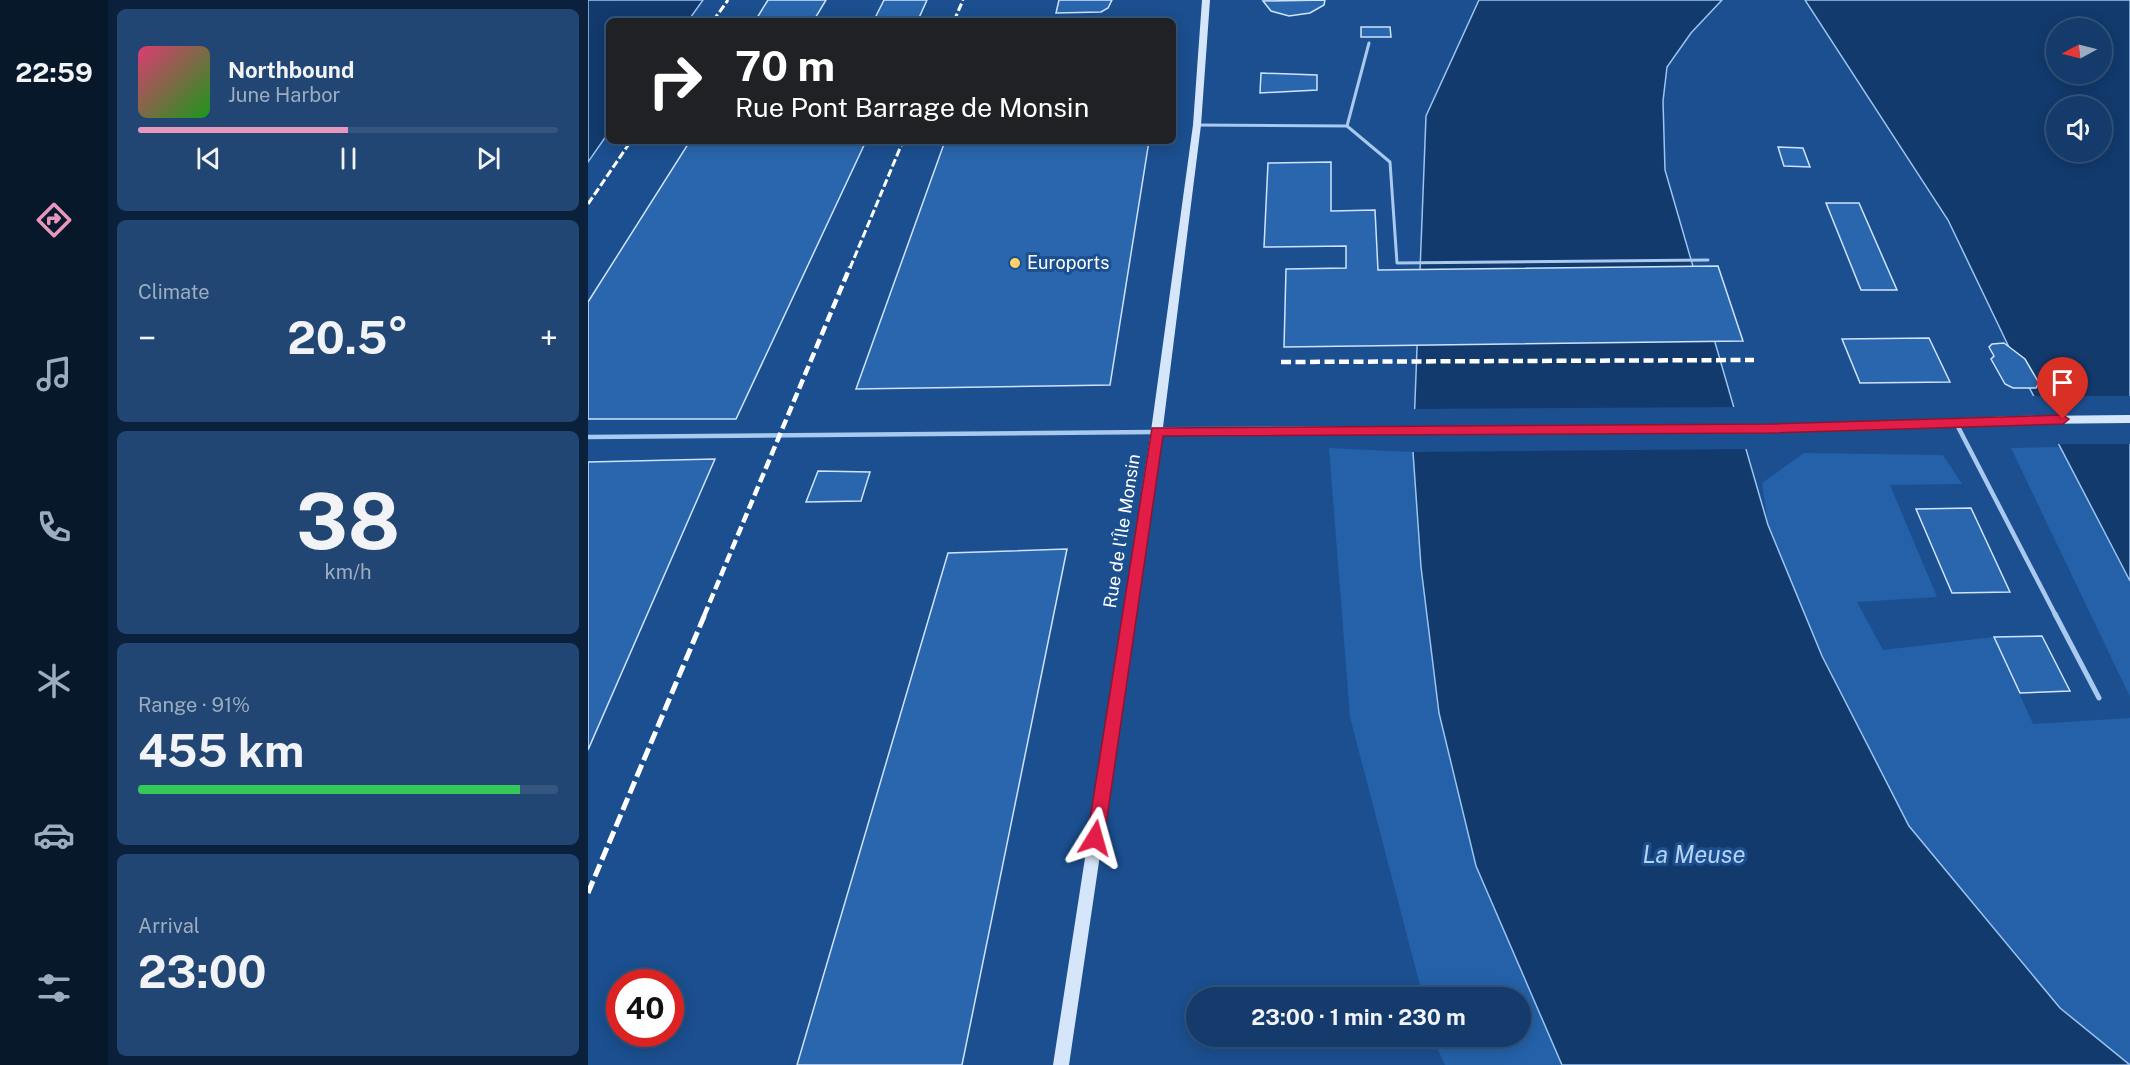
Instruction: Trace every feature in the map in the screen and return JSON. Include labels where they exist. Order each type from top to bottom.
[{"type":"street","name":"Rue de l'Île Monsin","points":[[1061,1065],[1157,432],[1197,125],[1206,0]]},
{"type":"street","points":[[1157,432],[1770,429],[1955,421],[2130,419]]},
{"type":"lane","points":[[1347,126],[1369,43]]},
{"type":"lane","points":[[1197,125],[1347,126],[1390,162],[1397,263],[1708,260]]},
{"type":"lane","points":[[1955,421],[2099,698]]},
{"type":"lane","points":[[588,437],[1157,432]]},
{"type":"shaded area","points":[[2060,447],[2130,581],[2130,697],[2011,448]]},
{"type":"shaded area","points":[[1329,448],[1413,452],[1421,567],[1439,713],[1476,866],[1528,987],[1420,987],[1350,717]]},
{"type":"shaded area","points":[[1804,453],[1943,455],[1962,484],[1890,485],[1937,597],[1857,602],[1883,650],[1994,637],[2033,724],[2130,718],[2130,1065],[2060,1008],[1909,826],[1822,656],[1768,525],[1762,483]]},
{"type":"shaded area","points":[[1531,993],[1562,1065],[1445,1065],[1437,1047],[1531,1047]]},
{"type":"water","points":[[588,0],[703,0],[690,18],[606,18],[606,136],[588,162]]},
{"type":"water","name":"La Meuse","points":[[1479,0],[1722,0],[1691,33],[1667,67],[1663,101],[1665,170],[1768,525],[1822,656],[1909,826],[2060,1008],[2130,1065],[1562,1065],[1531,993],[1531,987],[1528,987],[1476,866],[1439,713],[1421,567],[1413,452],[1426,116]]},
{"type":"water","points":[[1805,0],[2130,0],[2130,581],[2018,366],[1948,220]]},
{"type":"pier","points":[[2030,396],[2130,396],[2130,444],[2055,444]]},
{"type":"pier","points":[[1737,407],[1749,449],[1410,452],[1411,409]]},
{"type":"building","points":[[768,0],[826,0],[815,18],[757,18]]},
{"type":"building","points":[[884,0],[927,0],[919,18],[875,18]]},
{"type":"building","points":[[1059,0],[1112,0],[1108,8],[1101,12],[1056,13]]},
{"type":"building","points":[[1325,0],[1324,5],[1310,13],[1289,16],[1271,11],[1263,1]]},
{"type":"building","points":[[1361,27],[1390,27],[1391,37],[1361,37]]},
{"type":"building","points":[[1261,73],[1317,75],[1317,90],[1260,93]]},
{"type":"building","points":[[688,144],[865,144],[736,419],[588,419],[588,302]]},
{"type":"building","name":"Euroports","points":[[944,144],[1149,144],[1110,385],[856,389]]},
{"type":"building","points":[[1778,147],[1803,148],[1810,167],[1784,166]]},
{"type":"building","points":[[1331,162],[1331,211],[1375,210],[1378,270],[1718,266],[1743,341],[1284,347],[1286,269],[1346,268],[1346,246],[1264,247],[1268,163]]},
{"type":"building","points":[[1826,203],[1859,203],[1897,290],[1861,290]]},
{"type":"building","points":[[1929,338],[1950,382],[1860,383],[1842,339]]},
{"type":"building","points":[[2004,343],[2025,359],[2039,383],[2036,388],[2013,388],[2005,384],[1991,359],[1994,356],[1989,347],[1992,344]]},
{"type":"building","points":[[715,459],[588,750],[588,462]]},
{"type":"building","points":[[818,471],[870,472],[861,501],[806,502]]},
{"type":"building","points":[[1971,508],[2010,592],[1952,593],[1916,509]]},
{"type":"building","points":[[1067,549],[962,1065],[797,1065],[948,553]]},
{"type":"building","points":[[2042,636],[2070,691],[2020,693],[1994,637]]},
{"type":"railway","points":[[715,18],[728,0]]},
{"type":"railway","points":[[955,18],[963,0]]},
{"type":"railway","points":[[588,204],[629,144]]},
{"type":"railway","points":[[850,268],[902,144]]},
{"type":"railway","points":[[704,616],[850,267]]},
{"type":"railway","points":[[1281,362],[1754,360]]},
{"type":"railway","points":[[588,893],[705,614]]},
{"type":"place","name":"Euroports","points":[[1015,263]]},
{"type":"route","points":[[1095,838],[1157,432],[1770,429],[2063,419]]}]
